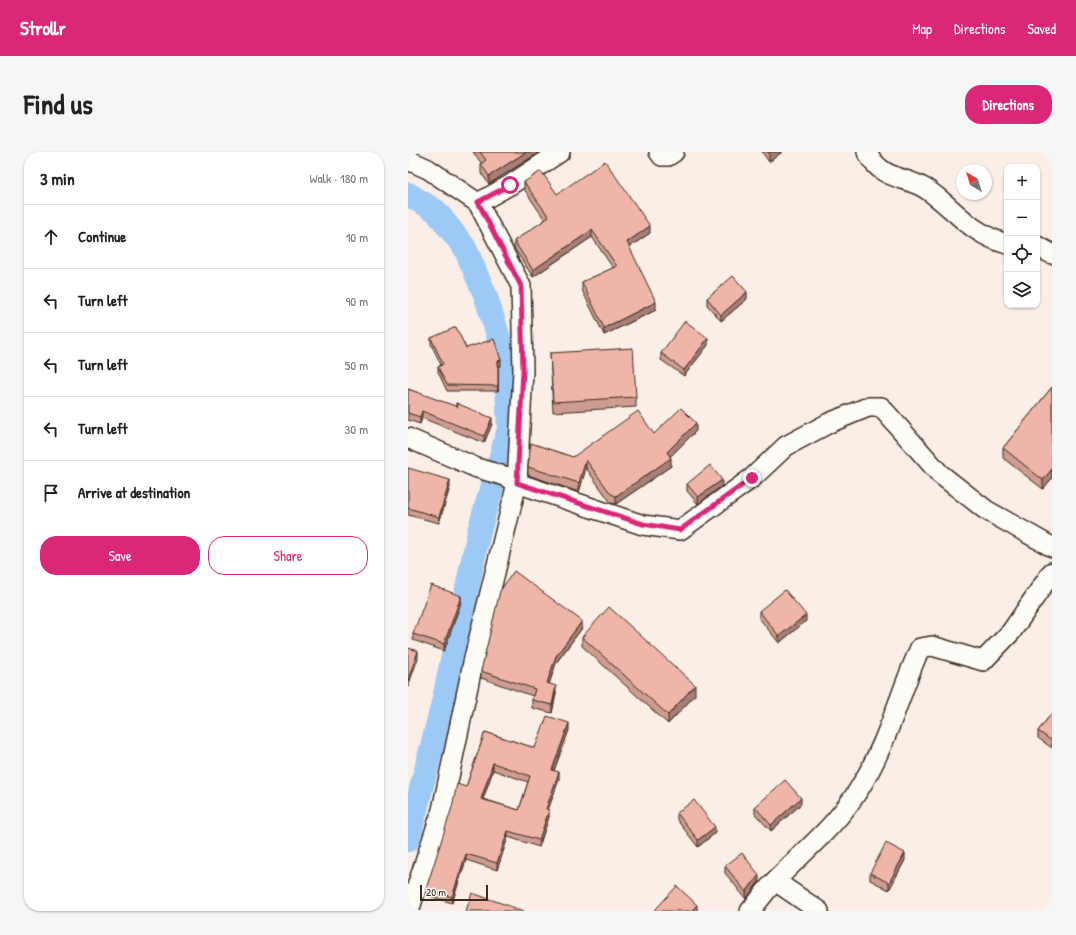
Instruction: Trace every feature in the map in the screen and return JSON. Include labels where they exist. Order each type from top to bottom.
[{"type":"street","points":[[478,202],[510,185],[560,152]]},
{"type":"street","points":[[659,152],[662,156],[668,156],[674,152]]},
{"type":"street","points":[[867,152],[872,162],[894,178],[913,183],[929,191],[962,220],[993,240],[1004,243]]},
{"type":"street","points":[[408,160],[428,169],[478,202],[521,286],[523,371],[513,480],[442,810],[409,911]]},
{"type":"street","points":[[1040,248],[1052,254]]},
{"type":"street","points":[[408,438],[477,468],[643,524],[680,530],[752,478],[786,446],[829,423],[868,407],[881,407],[940,474],[986,510],[1052,547]]},
{"type":"street","points":[[750,911],[775,881],[804,855],[833,823],[859,790],[879,754],[896,713],[908,675],[920,648],[932,646],[984,661],[1011,632],[1052,572]]},
{"type":"street","points":[[775,881],[819,911]]},
{"type":"building","points":[[480,152],[526,152],[489,176],[481,164],[486,160]]},
{"type":"building","points":[[605,161],[650,226],[627,242],[656,302],[604,328],[582,282],[617,266],[592,230],[533,270],[514,241],[549,217],[524,182],[541,171],[557,194]]},
{"type":"building","points":[[733,276],[747,292],[721,315],[707,298]]},
{"type":"building","points":[[685,321],[708,338],[684,370],[661,353]]},
{"type":"building","points":[[456,327],[466,348],[494,339],[501,360],[498,361],[498,386],[447,385],[438,367],[443,364],[431,338]]},
{"type":"building","points":[[633,348],[636,397],[553,402],[550,353]]},
{"type":"building","points":[[1052,387],[1052,469],[1043,480],[1003,448]]},
{"type":"building","points":[[408,389],[458,407],[456,403],[492,418],[484,436],[422,411],[420,417],[408,413]]},
{"type":"building","points":[[681,408],[696,423],[667,452],[671,458],[616,496],[611,494],[586,460],[579,483],[528,467],[531,443],[573,457],[638,411],[654,434]]},
{"type":"building","points":[[710,465],[722,480],[698,497],[687,484]]},
{"type":"building","points":[[408,468],[450,480],[439,517],[408,508]]},
{"type":"building","points":[[514,571],[582,621],[556,656],[547,683],[556,686],[552,705],[532,700],[535,689],[481,671],[500,591]]},
{"type":"building","points":[[431,585],[461,596],[444,644],[413,634]]},
{"type":"building","points":[[785,590],[806,615],[779,636],[759,611]]},
{"type":"building","points":[[609,607],[695,685],[668,715],[582,637]]},
{"type":"building","points":[[408,648],[418,651],[408,680]]},
{"type":"building","points":[[1052,713],[1052,741],[1038,731]]},
{"type":"building","points":[[547,716],[569,723],[552,770],[559,772],[546,809],[549,810],[539,840],[508,831],[497,863],[466,854],[452,897],[426,889],[452,807],[457,784],[466,787],[485,732],[535,748]],"holes":[[[493,763],[530,776],[519,810],[481,799]]]},
{"type":"building","points":[[785,780],[801,798],[771,825],[755,807]]},
{"type":"building","points":[[694,800],[715,827],[698,840],[677,813]]},
{"type":"building","points":[[886,843],[905,853],[889,883],[870,873]]},
{"type":"building","points":[[742,853],[759,875],[746,892],[725,866]]},
{"type":"building","points":[[677,886],[697,905],[691,911],[654,911]]},
{"type":"building","points":[[472,893],[524,911],[466,911]]},
{"type":"waterway","points":[[408,194],[436,211],[465,248],[486,297],[506,361],[509,429],[479,531],[444,699],[408,840]]},
{"type":"route","points":[[510,185],[478,202],[521,286],[523,371],[517,483],[602,512],[643,524],[680,530],[752,478]]}]
